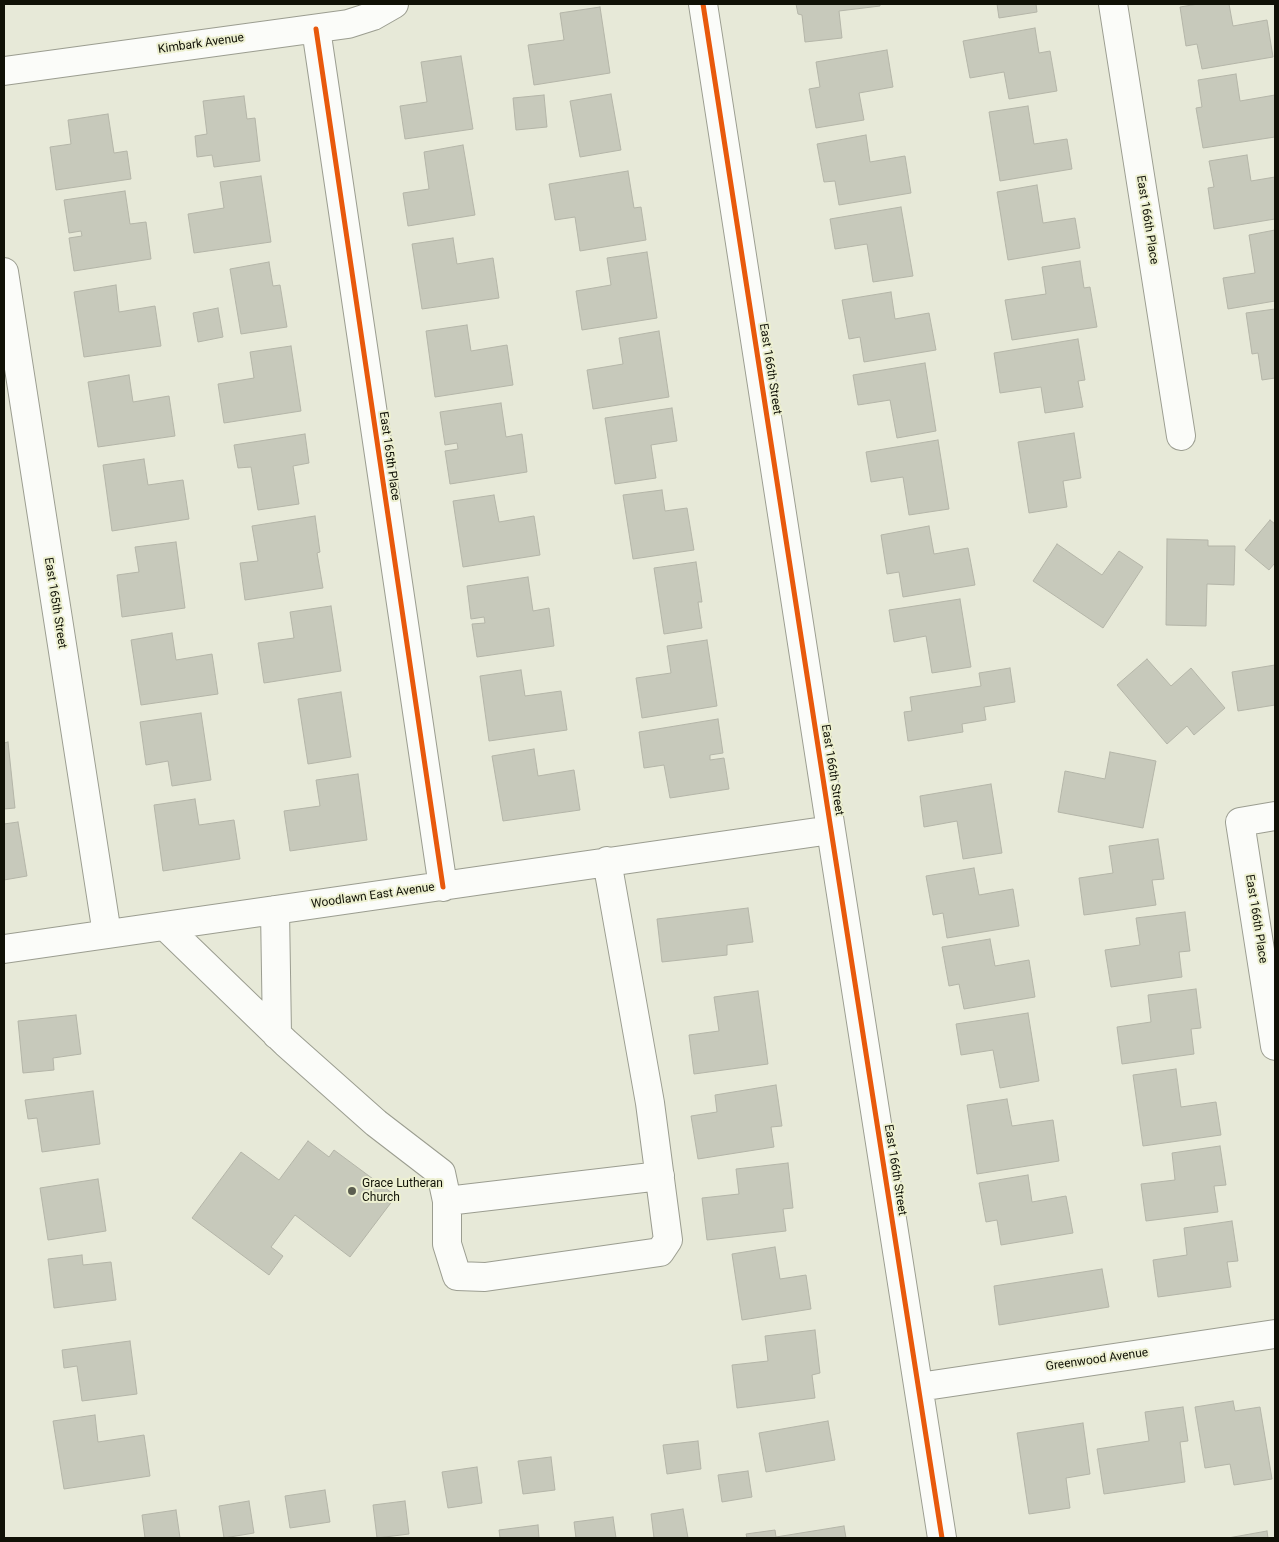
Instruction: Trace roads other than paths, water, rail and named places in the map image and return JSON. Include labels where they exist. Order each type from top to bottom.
[{"type":"street","name":"Kimbark Avenue","points":[[4,71],[348,24],[373,16],[394,4]]},
{"type":"street","name":"East 166th Street","points":[[703,4],[942,1538]]},
{"type":"street","name":"East 166th Place","points":[[1113,4],[1181,436]]},
{"type":"street","name":"East 165th Place","points":[[316,29],[443,887]]},
{"type":"street","name":"East 165th Street","points":[[4,272],[107,934]]},
{"type":"street","name":"East 166th Place","points":[[1275,816],[1240,822],[1275,1046]]},
{"type":"street","name":"Woodlawn East Avenue","points":[[4,949],[831,830]]},
{"type":"street","points":[[165,926],[277,1035],[376,1123],[441,1173],[446,1201],[447,1244],[457,1276],[485,1277],[660,1252],[668,1240],[660,1176],[650,1103],[607,862]]},
{"type":"street","points":[[274,910],[277,1035]]},
{"type":"street","points":[[446,1201],[660,1176]]},
{"type":"street","name":"Greenwood Avenue","points":[[919,1386],[1275,1334]]},
{"type":"place","name":"Grace Lutheran Church","points":[[352,1191]]}]
